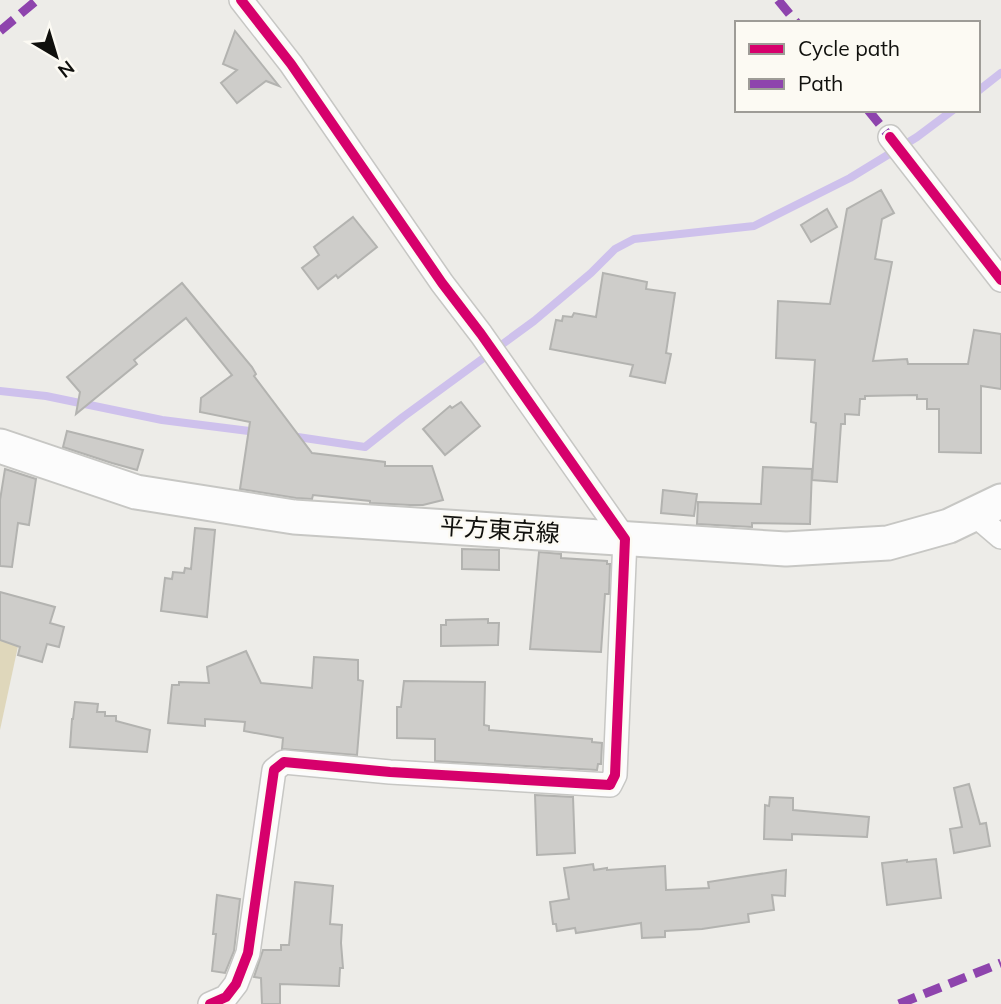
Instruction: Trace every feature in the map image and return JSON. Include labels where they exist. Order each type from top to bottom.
[{"type":"main road","name":"平方東京線","points":[[0,446],[136,492],[281,515],[625,539],[786,549],[888,543],[949,526],[988,508]]},
{"type":"street","points":[[210,1004],[226,997],[236,984],[247,953],[274,770],[284,762],[390,772],[610,785],[615,775],[625,539],[442,283],[291,64],[241,0]]},
{"type":"street","points":[[890,137],[1001,280]]},
{"type":"street","points":[[988,508],[1001,537]]},
{"type":"shaded area","points":[[0,603],[26,609],[0,730]]},
{"type":"building","points":[[235,31],[279,86],[266,81],[237,103],[221,83],[237,70],[223,64]]},
{"type":"building","points":[[881,190],[894,213],[882,219],[875,259],[892,262],[873,361],[907,359],[908,364],[968,364],[974,330],[1001,334],[1001,389],[981,386],[981,453],[939,452],[939,409],[927,409],[927,399],[917,399],[917,395],[865,396],[865,399],[860,399],[859,415],[845,414],[845,424],[841,424],[837,482],[812,480],[816,423],[811,422],[815,360],[776,358],[778,301],[830,304],[847,209]]},
{"type":"building","points":[[827,209],[837,227],[811,242],[801,225]]},
{"type":"building","points":[[353,217],[377,247],[338,278],[336,275],[318,289],[302,268],[319,255],[314,247]]},
{"type":"building","points":[[603,273],[647,282],[646,289],[675,293],[666,353],[671,354],[665,383],[630,376],[633,365],[550,349],[556,320],[562,321],[563,316],[572,317],[574,313],[596,317]]},
{"type":"building","points":[[182,283],[252,367],[256,374],[254,376],[312,453],[385,462],[385,466],[432,466],[443,500],[423,505],[370,503],[313,495],[312,499],[296,498],[240,489],[250,422],[200,412],[201,398],[232,375],[186,318],[134,360],[137,364],[76,414],[80,392],[67,377]]},
{"type":"building","points":[[461,402],[480,426],[445,455],[423,429],[450,406],[452,408]]},
{"type":"building","points":[[67,431],[143,450],[137,470],[63,447]]},
{"type":"building","points":[[763,467],[812,469],[810,524],[752,523],[752,527],[697,524],[698,502],[761,504]]},
{"type":"building","points":[[5,469],[36,479],[29,525],[18,523],[12,567],[0,566],[0,500]]},
{"type":"building","points":[[663,490],[697,494],[694,516],[661,513]]},
{"type":"building","points":[[195,528],[215,530],[207,617],[161,611],[165,578],[172,579],[173,572],[184,573],[185,568],[191,569]]},
{"type":"building","points":[[462,549],[499,550],[499,570],[462,569]]},
{"type":"building","points":[[539,552],[561,554],[561,558],[607,561],[607,564],[610,564],[601,652],[530,649]]},
{"type":"building","points":[[0,592],[55,607],[50,623],[64,627],[59,647],[47,644],[42,662],[18,655],[20,647],[0,640]]},
{"type":"building","points":[[488,619],[488,623],[499,623],[498,645],[441,646],[441,625],[446,625],[446,620]]},
{"type":"building","points":[[246,651],[261,683],[312,688],[314,657],[358,660],[358,680],[363,681],[357,755],[282,749],[283,738],[244,731],[245,722],[205,719],[205,726],[168,723],[172,685],[179,685],[179,682],[209,683],[207,667]]},
{"type":"building","points":[[404,681],[485,682],[484,725],[489,726],[489,730],[592,739],[592,742],[602,743],[601,764],[598,764],[597,770],[435,761],[435,739],[397,738],[397,707],[401,707]]},
{"type":"building","points":[[75,702],[98,704],[97,712],[105,712],[105,716],[116,716],[116,721],[150,730],[147,752],[70,747]]},
{"type":"building","points":[[969,784],[980,824],[986,823],[990,846],[954,853],[950,829],[962,827],[954,788]]},
{"type":"building","points":[[535,795],[573,797],[575,853],[537,855]]},
{"type":"building","points":[[770,797],[793,798],[793,810],[869,817],[867,837],[792,834],[792,840],[764,839],[765,805],[769,806]]},
{"type":"building","points":[[936,859],[941,898],[887,905],[882,863]]},
{"type":"building","points":[[593,864],[594,870],[665,866],[666,890],[709,888],[708,882],[786,870],[785,896],[772,895],[774,910],[748,914],[749,922],[665,931],[665,937],[642,938],[641,923],[576,933],[575,928],[557,931],[556,924],[553,924],[550,902],[569,899],[564,868]]},
{"type":"building","points":[[295,882],[333,886],[330,924],[342,925],[343,968],[340,968],[339,986],[280,984],[280,1004],[262,1004],[261,978],[254,977],[263,950],[281,950],[281,945],[289,945]]},
{"type":"building","points":[[217,895],[240,899],[234,951],[225,973],[212,971]]},
{"type":"waterway","points":[[980,89],[1001,73]]},
{"type":"waterway","points":[[291,436],[365,447],[534,321],[615,249],[634,239],[754,226],[850,178],[917,137],[950,112]]},
{"type":"waterway","points":[[0,391],[46,396],[162,420],[257,432]]},
{"type":"marked path","points":[[0,31],[37,0]]},
{"type":"marked path","points":[[778,0],[795,21]]},
{"type":"marked path","points":[[870,112],[890,137]]},
{"type":"marked path","points":[[899,1004],[1001,963]]},
{"type":"cycle path","points":[[210,1004],[226,997],[236,984],[248,953],[274,770],[284,762],[390,772],[610,785],[615,775],[625,539],[442,283],[291,64],[241,0]]},
{"type":"cycle path","points":[[890,137],[1001,280]]}]
